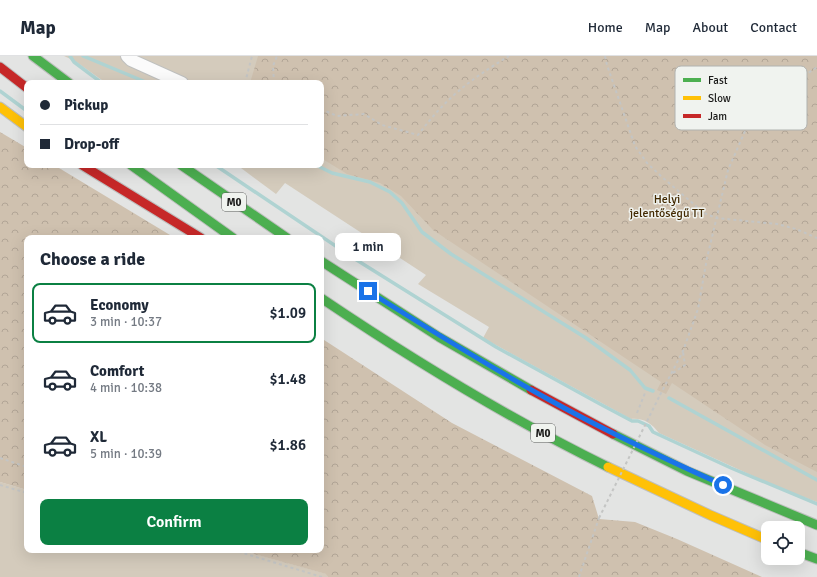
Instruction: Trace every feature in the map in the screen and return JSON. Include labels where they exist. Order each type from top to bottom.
[{"type":"highway","points":[[33,56],[65,80]]},
{"type":"highway","points":[[0,67],[24,86]]},
{"type":"highway","points":[[0,107],[24,125]]},
{"type":"highway","points":[[87,168],[196,235]]},
{"type":"highway","name":"M0","points":[[135,168],[229,235]]},
{"type":"highway","name":"M0","points":[[185,168],[283,235]]},
{"type":"highway","points":[[324,263],[431,331],[547,399],[679,465],[751,498],[817,525]]},
{"type":"highway","name":"M0","points":[[325,304],[526,424],[666,495],[761,537]]},
{"type":"highway","points":[[805,555],[817,559]]},
{"type":"street","points":[[127,56],[130,60],[175,80]]},
{"type":"path","points":[[246,80],[252,56]]},
{"type":"path","points":[[274,80],[273,66],[277,56]]},
{"type":"path","points":[[324,110],[337,116],[364,114],[382,125],[418,135],[439,108],[458,89],[509,56]]},
{"type":"path","points":[[605,56],[635,146],[647,162],[662,177],[704,213],[716,218],[777,224],[796,229],[817,238]]},
{"type":"path","points":[[807,74],[817,67]]},
{"type":"path","points":[[579,577],[599,518],[683,351],[698,310],[716,218],[728,170],[746,130]]},
{"type":"path","points":[[672,373],[680,370],[684,365],[683,351]]},
{"type":"path","points":[[637,413],[645,393]]},
{"type":"path","points":[[0,458],[24,466]]},
{"type":"path","points":[[0,485],[24,492]]},
{"type":"path","points":[[242,553],[310,576],[322,577]]},
{"type":"green space","name":"Helyi jelentőségű TT","points":[[64,56],[120,56],[132,66],[124,56],[817,56],[817,502],[777,487],[659,433],[647,422],[640,419],[631,419],[483,338],[489,327],[418,284],[426,275],[285,183],[276,194],[241,168],[324,168],[324,80],[102,80],[75,61]]},
{"type":"green space","name":"Helyi jelentőségű TT","points":[[258,56],[817,56],[817,472],[765,445],[672,383],[666,394],[657,390],[661,382],[433,230],[401,196],[380,183],[347,174],[324,160],[324,80],[251,80]]},
{"type":"green space","points":[[0,132],[24,146],[24,168],[59,168],[170,235],[24,235],[24,489],[0,482]]},
{"type":"green space","points":[[324,340],[452,423],[592,496],[599,519],[635,522],[762,577],[328,577],[326,574],[251,553],[324,553]]},
{"type":"green space","points":[[0,482],[24,489],[24,553],[251,553],[327,574],[328,577],[0,577]]},
{"type":"waterway","points":[[70,56],[74,62],[98,80]]},
{"type":"waterway","points":[[83,56],[141,80]]},
{"type":"waterway","points":[[0,91],[24,109]]},
{"type":"waterway","points":[[219,168],[319,235]]},
{"type":"waterway","points":[[322,168],[332,173],[370,182],[390,192],[402,203],[422,232],[451,254],[586,338],[630,370],[645,388],[653,391]]},
{"type":"waterway","points":[[324,238],[496,347],[600,404],[632,421],[638,421],[649,426],[653,432],[731,468],[817,504]]},
{"type":"waterway","points":[[669,398],[817,480]]},
{"type":"traffic: fast","points":[[33,56],[65,80]]},
{"type":"traffic: fast","points":[[135,168],[229,235]]},
{"type":"traffic: fast","points":[[185,168],[283,235]]},
{"type":"traffic: fast","points":[[324,263],[439,337],[531,390]]},
{"type":"traffic: fast","points":[[324,300],[426,366],[534,429],[608,467]]},
{"type":"traffic: fast","points":[[613,434],[687,471],[817,525]]},
{"type":"traffic: fast","points":[[805,555],[817,559]]},
{"type":"traffic: slow","points":[[0,107],[24,125]]},
{"type":"traffic: slow","points":[[608,467],[710,515],[761,537]]},
{"type":"traffic: jam","points":[[0,67],[24,86]]},
{"type":"traffic: jam","points":[[87,168],[196,235]]},
{"type":"traffic: jam","points":[[531,390],[613,434]]},
{"type":"route","points":[[368,291],[431,331],[547,399],[611,432],[723,485]]}]
